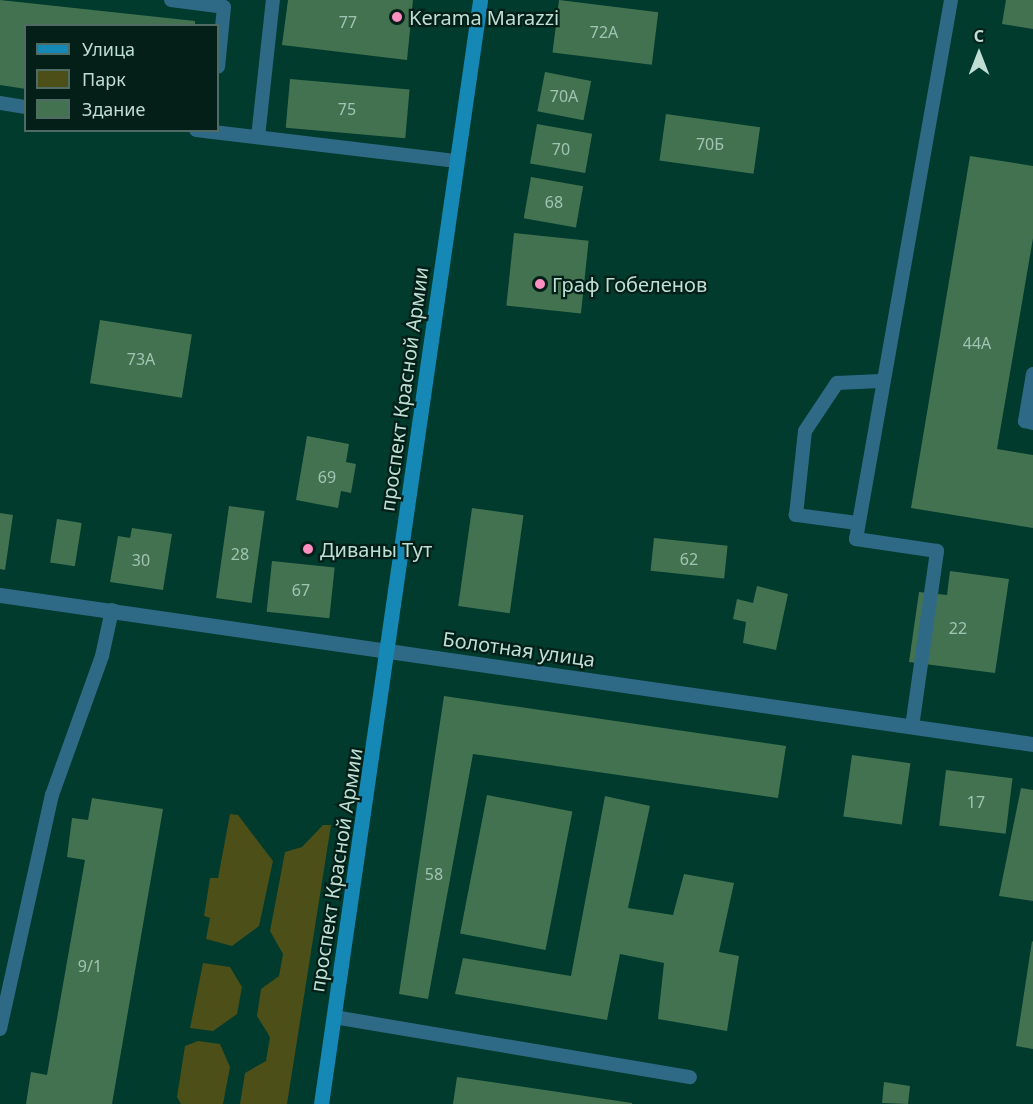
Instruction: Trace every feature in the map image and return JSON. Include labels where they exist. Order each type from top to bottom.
[{"type":"main road","name":"проспект Красной Армии","points":[[321,1104],[390,651],[455,160],[480,0]]},
{"type":"street","name":"Болотная улица","points":[[0,594],[1033,744]]},
{"type":"lane","points":[[171,0],[224,7],[219,57]]},
{"type":"lane","points":[[258,137],[273,0]]},
{"type":"lane","points":[[912,727],[937,551],[856,539],[880,381],[951,0]]},
{"type":"lane","points":[[0,103],[24,107]]},
{"type":"lane","points":[[215,132],[455,160]]},
{"type":"lane","points":[[1033,374],[1025,421],[1033,423]]},
{"type":"lane","points":[[857,524],[796,515],[805,430],[837,383],[880,381]]},
{"type":"lane","points":[[0,1029],[52,795],[102,656],[112,610]]},
{"type":"lane","points":[[334,1017],[690,1077]]},
{"type":"green space","points":[[230,814],[238,815],[273,861],[259,926],[232,946],[206,939],[210,918],[204,916],[210,878],[218,878]]},
{"type":"green space","points":[[323,825],[331,825],[287,1104],[240,1104],[245,1073],[266,1061],[270,1037],[257,1016],[261,989],[279,976],[283,954],[270,931],[285,852],[302,847]]},
{"type":"green space","points":[[203,963],[230,967],[242,987],[237,1014],[213,1031],[190,1028]]},
{"type":"green space","points":[[198,1041],[220,1044],[230,1067],[223,1104],[181,1104],[177,1097],[185,1046]]},
{"type":"building","points":[[0,0],[195,21],[195,24],[24,24],[24,89],[0,85]]},
{"type":"building","points":[[288,0],[413,0],[407,60],[282,45]]},
{"type":"building","points":[[559,0],[658,12],[652,65],[553,53]]},
{"type":"building","points":[[1006,0],[1033,0],[1033,29],[1002,24]]},
{"type":"building","points":[[545,72],[591,81],[584,120],[537,111]]},
{"type":"building","points":[[290,79],[410,89],[405,138],[286,128]]},
{"type":"building","points":[[666,114],[760,127],[754,174],[659,161]]},
{"type":"building","points":[[537,124],[592,134],[585,173],[530,163]]},
{"type":"building","points":[[970,156],[1033,166],[1033,238],[997,449],[1033,455],[1033,528],[911,508]]},
{"type":"building","points":[[531,177],[583,186],[576,228],[524,218]]},
{"type":"building","points":[[514,233],[589,241],[581,313],[506,306]]},
{"type":"building","points":[[100,320],[192,335],[182,398],[90,383]]},
{"type":"building","points":[[307,436],[349,444],[346,462],[356,464],[351,493],[341,491],[338,508],[296,500]]},
{"type":"building","points":[[229,506],[265,511],[252,603],[216,598]]},
{"type":"building","points":[[472,508],[523,515],[510,613],[458,606]]},
{"type":"building","points":[[0,513],[13,515],[5,570],[0,569]]},
{"type":"building","points":[[57,519],[82,523],[75,566],[50,562]]},
{"type":"building","points":[[132,528],[172,534],[163,590],[110,582],[118,536],[130,538]]},
{"type":"building","points":[[654,538],[728,546],[724,579],[651,571]]},
{"type":"building","points":[[272,561],[335,568],[329,618],[267,612]]},
{"type":"building","points":[[950,571],[1009,579],[995,673],[909,662],[919,592],[947,595]]},
{"type":"building","points":[[757,586],[788,594],[776,650],[743,643],[746,622],[733,619],[737,599],[753,603]]},
{"type":"building","points":[[444,696],[786,746],[778,798],[473,754],[428,999],[399,994]]},
{"type":"building","points":[[852,755],[910,763],[902,825],[843,816]]},
{"type":"building","points":[[946,770],[1013,778],[1006,834],[939,826]]},
{"type":"building","points":[[1021,788],[1033,790],[1033,901],[999,896]]},
{"type":"building","points":[[487,795],[572,812],[545,950],[460,933]]},
{"type":"building","points":[[605,796],[650,806],[628,908],[673,915],[684,874],[734,883],[719,952],[739,956],[727,1031],[658,1019],[664,963],[620,954],[607,1020],[455,994],[463,958],[571,976]]},
{"type":"building","points":[[92,798],[163,809],[112,1104],[26,1104],[31,1072],[47,1075],[85,860],[67,857],[72,818],[88,820]]},
{"type":"building","points":[[1033,942],[1033,1049],[1016,1046]]},
{"type":"building","points":[[457,1077],[632,1103],[632,1104],[453,1104]]},
{"type":"building","points":[[884,1082],[910,1086],[908,1104],[882,1103]]},
{"type":"place","name":"Kerama Marazzi","points":[[397,17]]},
{"type":"place","name":"Граф Гобеленов","points":[[540,284]]},
{"type":"place","name":"Диваны Тут","points":[[308,549]]}]
